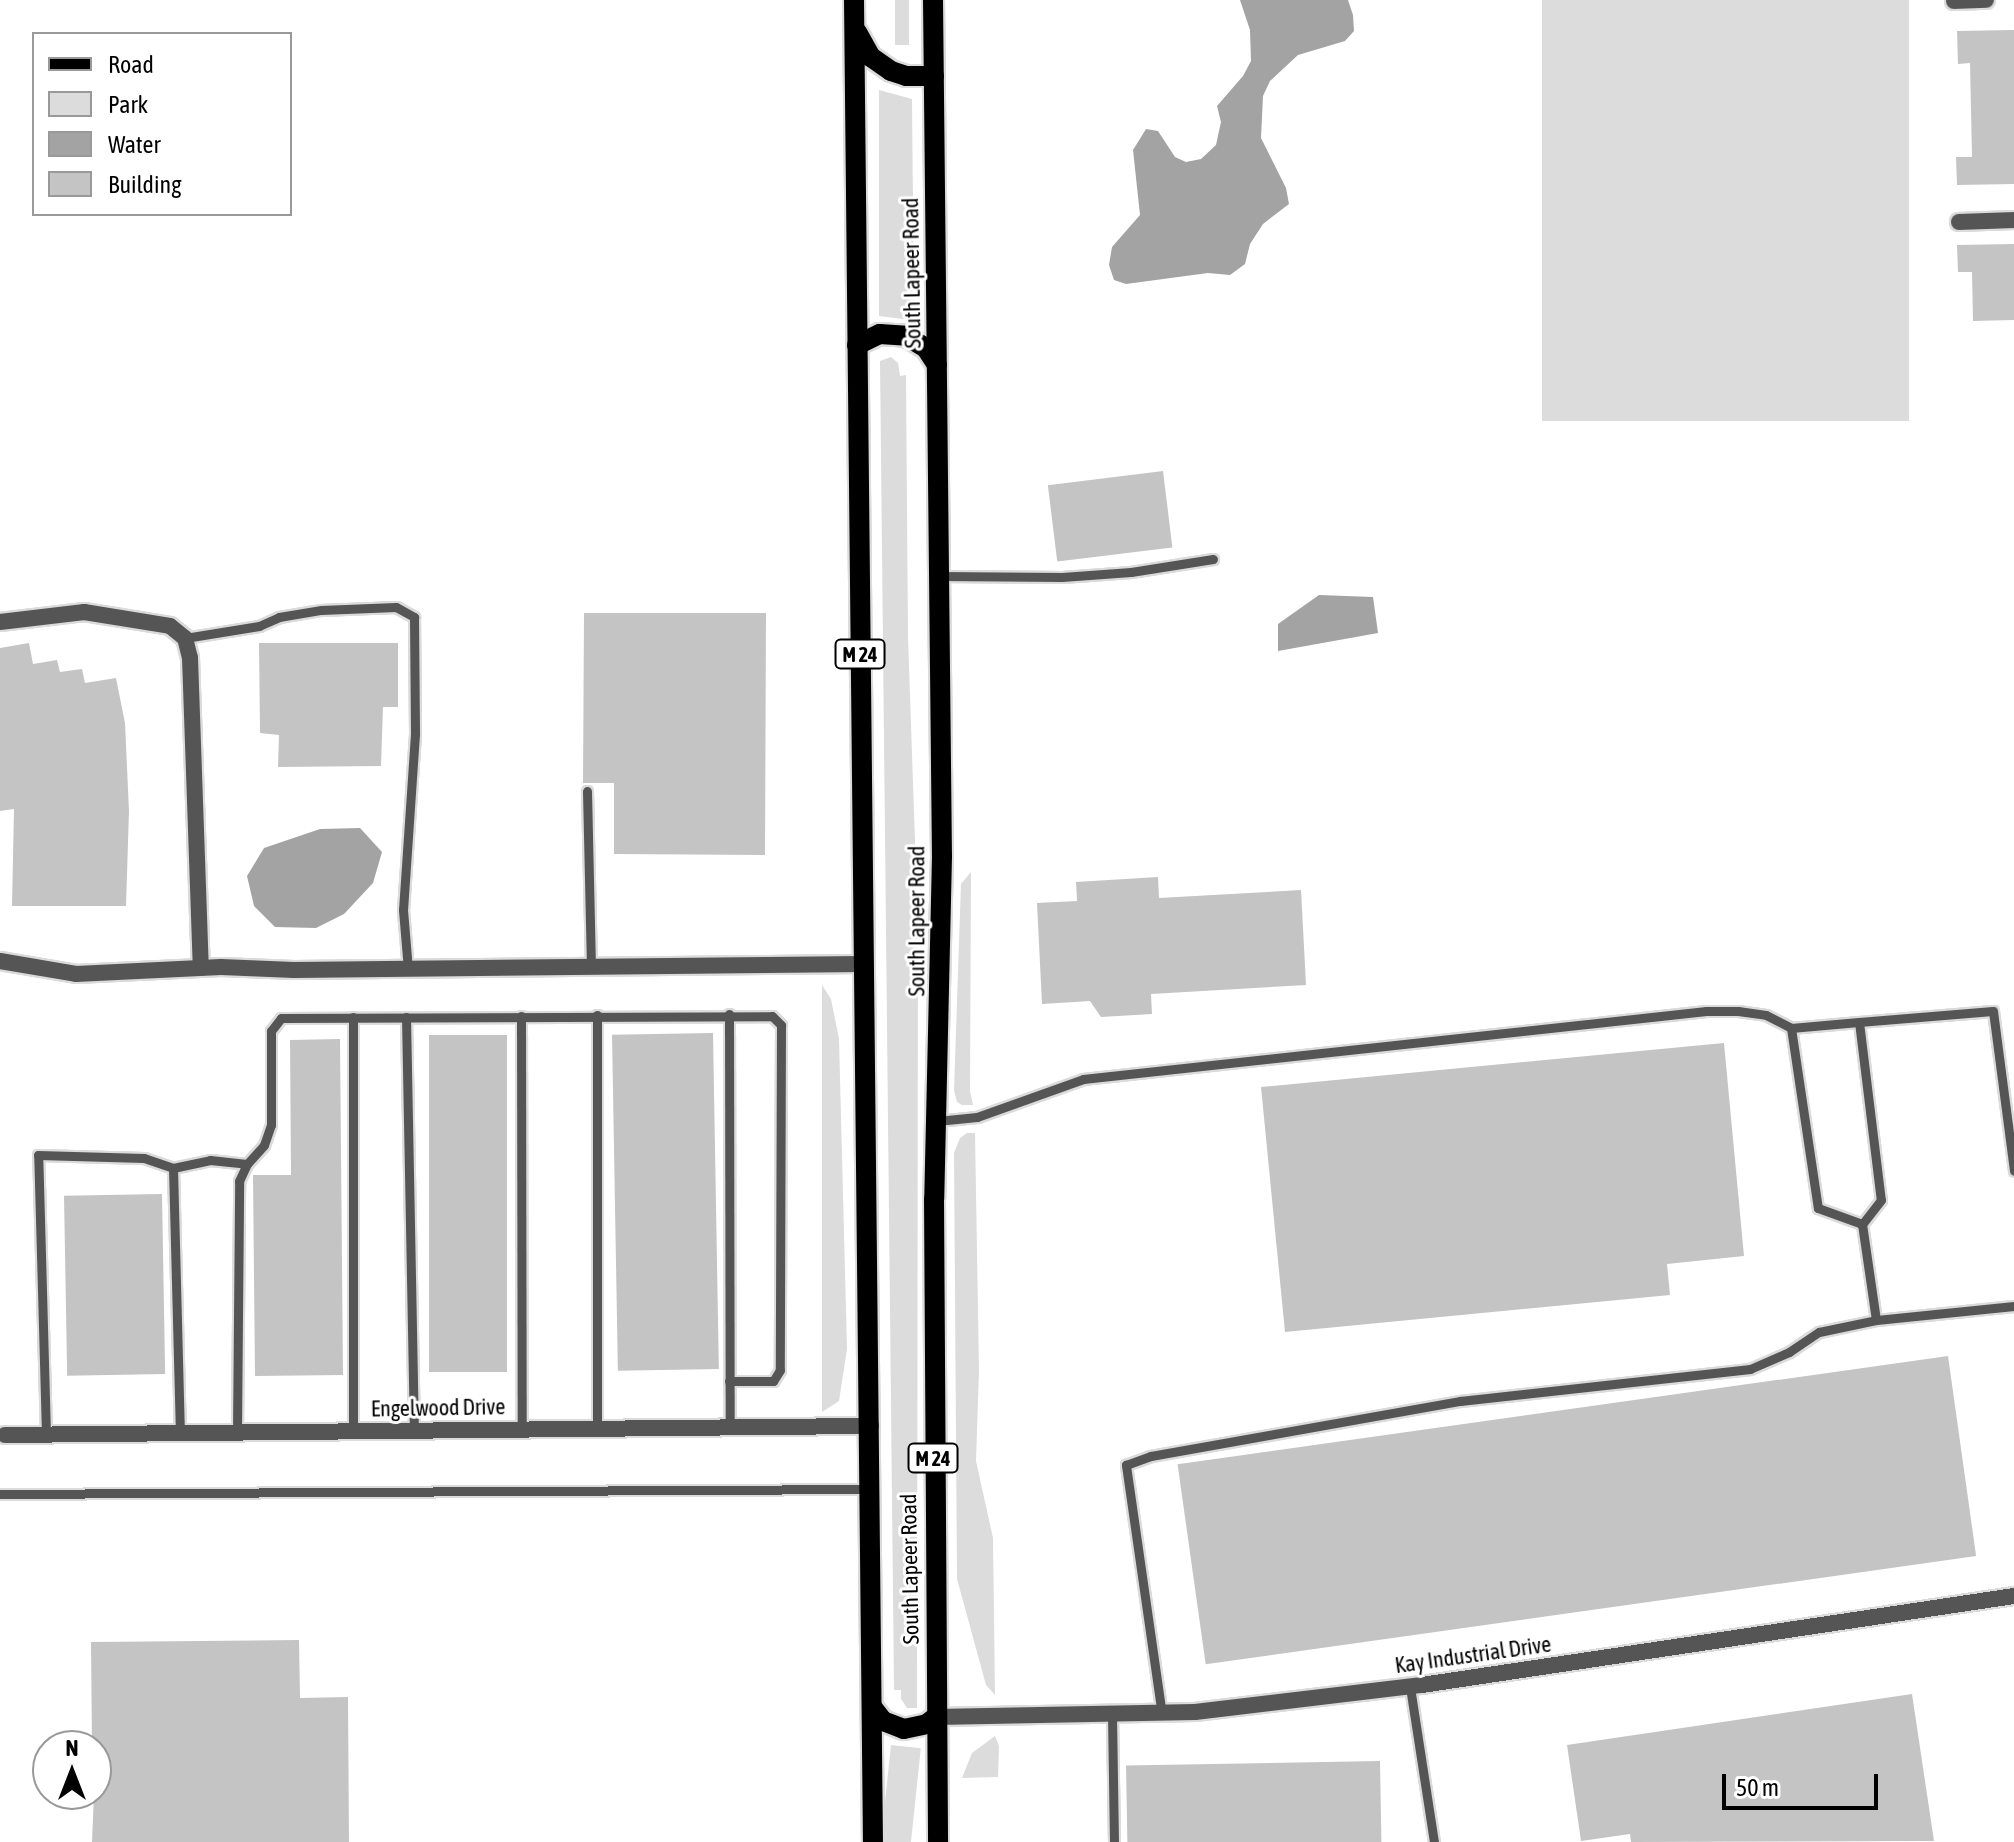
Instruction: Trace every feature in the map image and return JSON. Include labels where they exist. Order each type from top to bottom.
[{"type":"main road","name":"South Lapeer Road","points":[[854,0],[873,1842]]},
{"type":"main road","name":"South Lapeer Road","points":[[933,0],[942,952],[936,1121],[933,1496],[938,1842]]},
{"type":"main road","points":[[855,28],[864,46],[881,66],[906,76],[934,76]]},
{"type":"main road","points":[[857,345],[880,334],[906,336],[926,348],[937,365]]},
{"type":"main road","points":[[872,1707],[883,1721],[904,1729],[927,1724],[936,1717]]},
{"type":"street","points":[[1954,1],[1986,0]]},
{"type":"street","points":[[1959,222],[2014,220]]},
{"type":"street","points":[[0,622],[84,612],[170,626],[185,638],[190,658],[201,968]]},
{"type":"street","points":[[0,961],[76,974],[201,968],[408,970],[863,964]]},
{"type":"street","name":"Engelwood Drive","points":[[2,1434],[871,1426]]},
{"type":"street","name":"Kay Industrial Drive","points":[[936,1717],[1162,1715],[1410,1687],[2014,1596]]},
{"type":"lane","points":[[938,576],[1062,577],[1131,572],[1213,559]]},
{"type":"lane","points":[[185,638],[259,626],[279,617],[321,610],[396,607],[414,617],[415,734],[403,910],[408,970]]},
{"type":"lane","points":[[587,791],[591,967]]},
{"type":"lane","points":[[936,1121],[977,1117],[1083,1079],[1690,1012],[1766,1015],[1791,1028],[1993,1011],[2014,1171]]},
{"type":"lane","points":[[729,1014],[730,1427]]},
{"type":"lane","points":[[597,1015],[597,1428]]},
{"type":"lane","points":[[521,1016],[522,1429]]},
{"type":"lane","points":[[237,1432],[239,1181],[247,1164],[264,1145],[271,1125],[271,1031],[281,1018],[772,1016],[781,1025],[780,1370],[773,1381],[729,1381]]},
{"type":"lane","points":[[353,1017],[353,1431]]},
{"type":"lane","points":[[406,1017],[414,1430]]},
{"type":"lane","points":[[1859,1022],[1881,1200],[1862,1224],[1876,1320]]},
{"type":"lane","points":[[1791,1028],[1818,1208],[1862,1224]]},
{"type":"lane","points":[[46,1434],[38,1155],[144,1158],[173,1168],[210,1160],[247,1164]]},
{"type":"lane","points":[[173,1168],[180,1433]]},
{"type":"lane","points":[[1162,1715],[1126,1465],[1151,1456],[1460,1401],[1750,1369],[1789,1352],[1819,1332],[1876,1320],[2014,1306]]},
{"type":"lane","points":[[0,1494],[871,1489]]},
{"type":"lane","points":[[1410,1687],[1434,1842]]},
{"type":"lane","points":[[1112,1715],[1114,1842]]},
{"type":"green space","points":[[895,0],[909,0],[909,45],[895,45]]},
{"type":"green space","points":[[1542,0],[1909,0],[1909,421],[1542,421]]},
{"type":"green space","points":[[879,90],[912,99],[914,319],[911,320],[879,316]]},
{"type":"green space","points":[[891,357],[898,363],[900,376],[906,375],[908,637],[918,929],[917,1708],[907,1708],[901,1699],[901,1690],[894,1690],[880,361]]},
{"type":"green space","points":[[971,872],[970,1091],[973,1105],[962,1105],[957,1102],[954,1090],[961,884]]},
{"type":"green space","points":[[822,985],[831,999],[839,1039],[847,1349],[839,1401],[822,1412]]},
{"type":"green space","points":[[967,1133],[975,1133],[979,1370],[976,1461],[993,1538],[995,1695],[986,1685],[957,1579],[954,1153],[960,1138]]},
{"type":"green space","points":[[995,1736],[999,1746],[998,1777],[962,1778],[972,1753]]},
{"type":"green space","points":[[891,1745],[921,1748],[911,1842],[881,1841]]},
{"type":"water","points":[[1240,0],[1348,0],[1353,15],[1354,31],[1345,41],[1298,55],[1270,81],[1263,96],[1261,138],[1286,188],[1289,204],[1263,224],[1250,244],[1245,264],[1230,275],[1208,273],[1126,284],[1114,280],[1109,265],[1112,247],[1140,215],[1133,150],[1146,129],[1158,131],[1175,157],[1186,162],[1201,159],[1216,145],[1221,122],[1217,106],[1243,76],[1251,61],[1250,30]]},
{"type":"water","points":[[1319,595],[1373,597],[1378,633],[1278,651],[1278,624]]},
{"type":"water","points":[[360,828],[382,852],[373,883],[344,914],[316,928],[275,927],[254,906],[247,876],[264,848],[320,829]]},
{"type":"building","points":[[2014,30],[2014,184],[1957,185],[1956,157],[1972,157],[1970,63],[1958,64],[1957,31]]},
{"type":"building","points":[[2014,244],[2014,320],[1973,321],[1972,272],[1958,272],[1957,245]]},
{"type":"building","points":[[1163,471],[1172,547],[1057,562],[1048,485]]},
{"type":"building","points":[[584,613],[766,613],[765,855],[614,854],[614,783],[583,783]]},
{"type":"building","points":[[29,643],[33,664],[57,660],[60,672],[82,669],[85,683],[116,678],[125,723],[129,811],[126,906],[12,906],[14,809],[0,811],[0,648]]},
{"type":"building","points":[[259,643],[398,643],[398,707],[383,707],[381,766],[278,767],[279,735],[260,733]]},
{"type":"building","points":[[1158,877],[1159,898],[1301,890],[1306,985],[1151,994],[1152,1014],[1101,1017],[1090,1001],[1042,1004],[1037,903],[1077,901],[1076,882]]},
{"type":"building","points":[[713,1033],[719,1369],[618,1371],[612,1035]]},
{"type":"building","points":[[429,1035],[507,1035],[507,1372],[429,1372]]},
{"type":"building","points":[[340,1039],[343,1375],[255,1376],[253,1175],[291,1175],[290,1040]]},
{"type":"building","points":[[1724,1043],[1744,1256],[1667,1264],[1670,1295],[1285,1332],[1261,1087]]},
{"type":"building","points":[[162,1194],[165,1374],[67,1376],[64,1196]]},
{"type":"building","points":[[1948,1356],[1976,1556],[1206,1664],[1178,1464]]},
{"type":"building","points":[[299,1640],[300,1698],[348,1697],[349,1842],[92,1842],[93,1810],[112,1810],[112,1730],[92,1730],[91,1642]]},
{"type":"building","points":[[1912,1694],[1934,1841],[1631,1842],[1630,1834],[1581,1841],[1567,1745]]},
{"type":"building","points":[[1380,1761],[1381,1842],[1127,1842],[1126,1765]]}]
